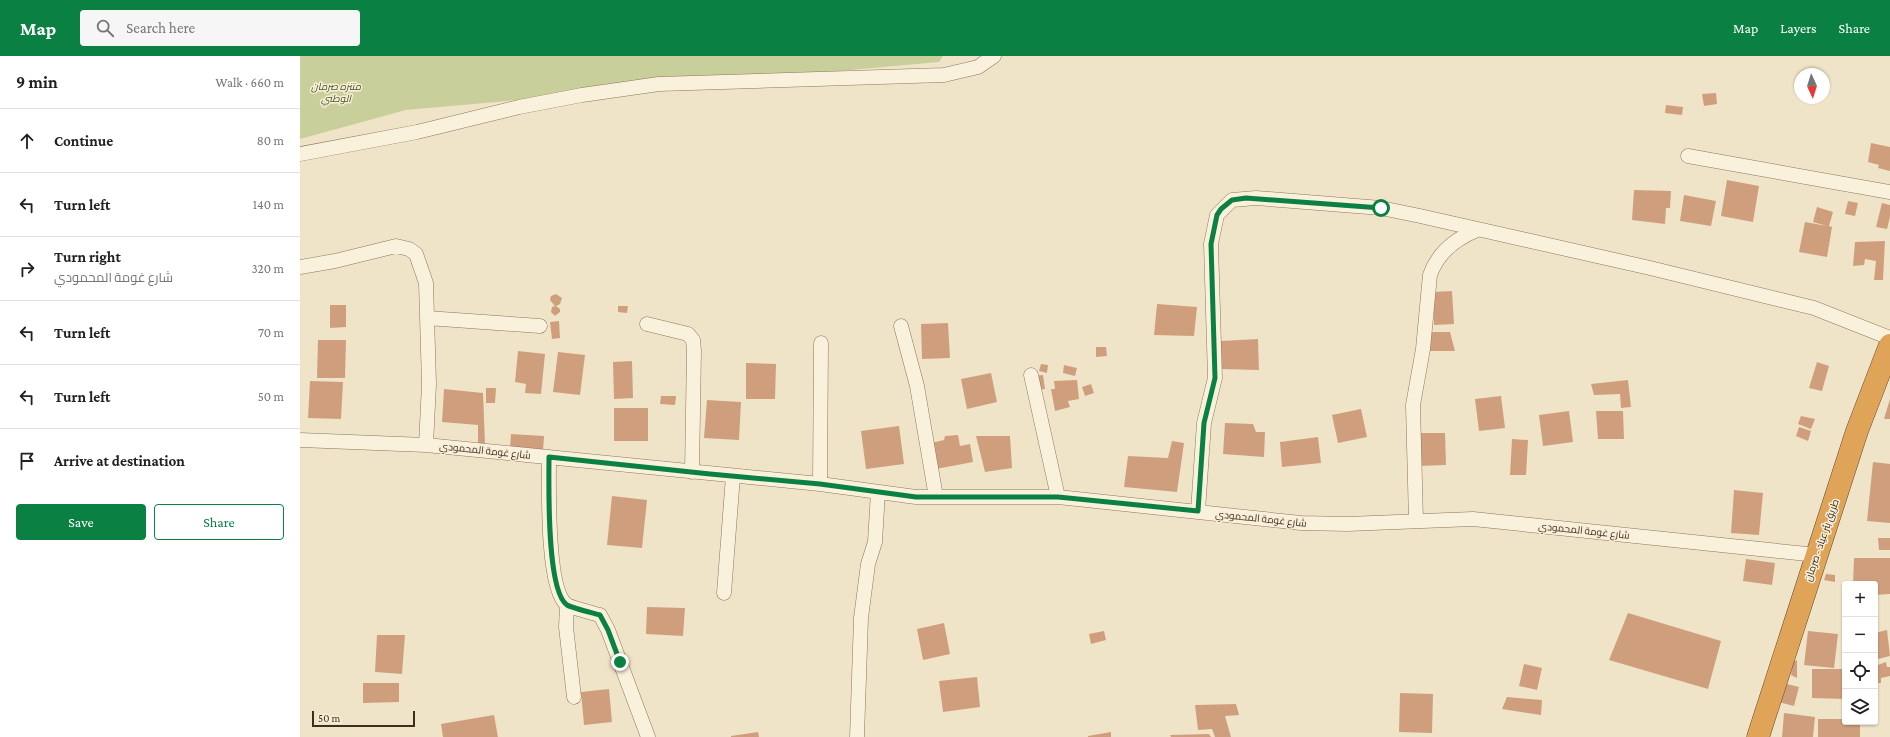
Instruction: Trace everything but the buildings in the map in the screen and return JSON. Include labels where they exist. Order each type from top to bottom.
[{"type":"highway","name":"طريق بئر عياد - صرمان","points":[[1758,737],[1857,431],[1890,345]]},
{"type":"street","points":[[300,154],[417,132],[519,106],[659,84],[944,75],[978,67],[994,56]]},
{"type":"street","points":[[1688,156],[1890,192]]},
{"type":"street","points":[[1198,511],[1204,423],[1215,378],[1211,244],[1217,215],[1228,203],[1237,199],[1251,198],[1381,208],[1650,268],[1814,308],[1890,338]]},
{"type":"street","points":[[1416,521],[1413,405],[1423,349],[1430,275],[1434,264],[1449,246],[1462,236],[1477,230]]},
{"type":"street","points":[[300,267],[335,261],[396,246],[409,249],[416,254],[426,283],[429,384],[426,445]]},
{"type":"street","points":[[427,318],[540,326]]},
{"type":"street","points":[[647,324],[688,334],[693,340],[694,376],[692,472]]},
{"type":"street","points":[[902,326],[917,386],[936,497]]},
{"type":"street","points":[[820,484],[821,343]]},
{"type":"street","points":[[1031,375],[1058,497]]},
{"type":"street","name":"شارع غومة المحمودي","points":[[300,440],[426,445],[820,484],[916,497],[1058,497],[1301,523],[1347,524],[1473,519],[1817,555]]},
{"type":"street","points":[[549,457],[550,547],[559,593],[567,605],[566,627],[574,697]]},
{"type":"street","points":[[724,593],[733,476]]},
{"type":"street","points":[[857,737],[861,618],[868,564],[875,542],[878,492]]},
{"type":"street","points":[[567,605],[600,615],[608,630],[648,737]]},
{"type":"green space","name":"متنزه صرمان الوطني","points":[[300,56],[943,56],[939,62],[406,110],[300,139]]},
{"type":"route","points":[[620,662],[608,630],[600,615],[567,605],[559,593],[550,547],[549,457],[820,484],[916,497],[1058,497],[1198,511],[1205,415],[1214,387],[1215,378],[1211,244],[1217,215],[1221,209],[1232,200],[1246,198],[1381,208]]}]
